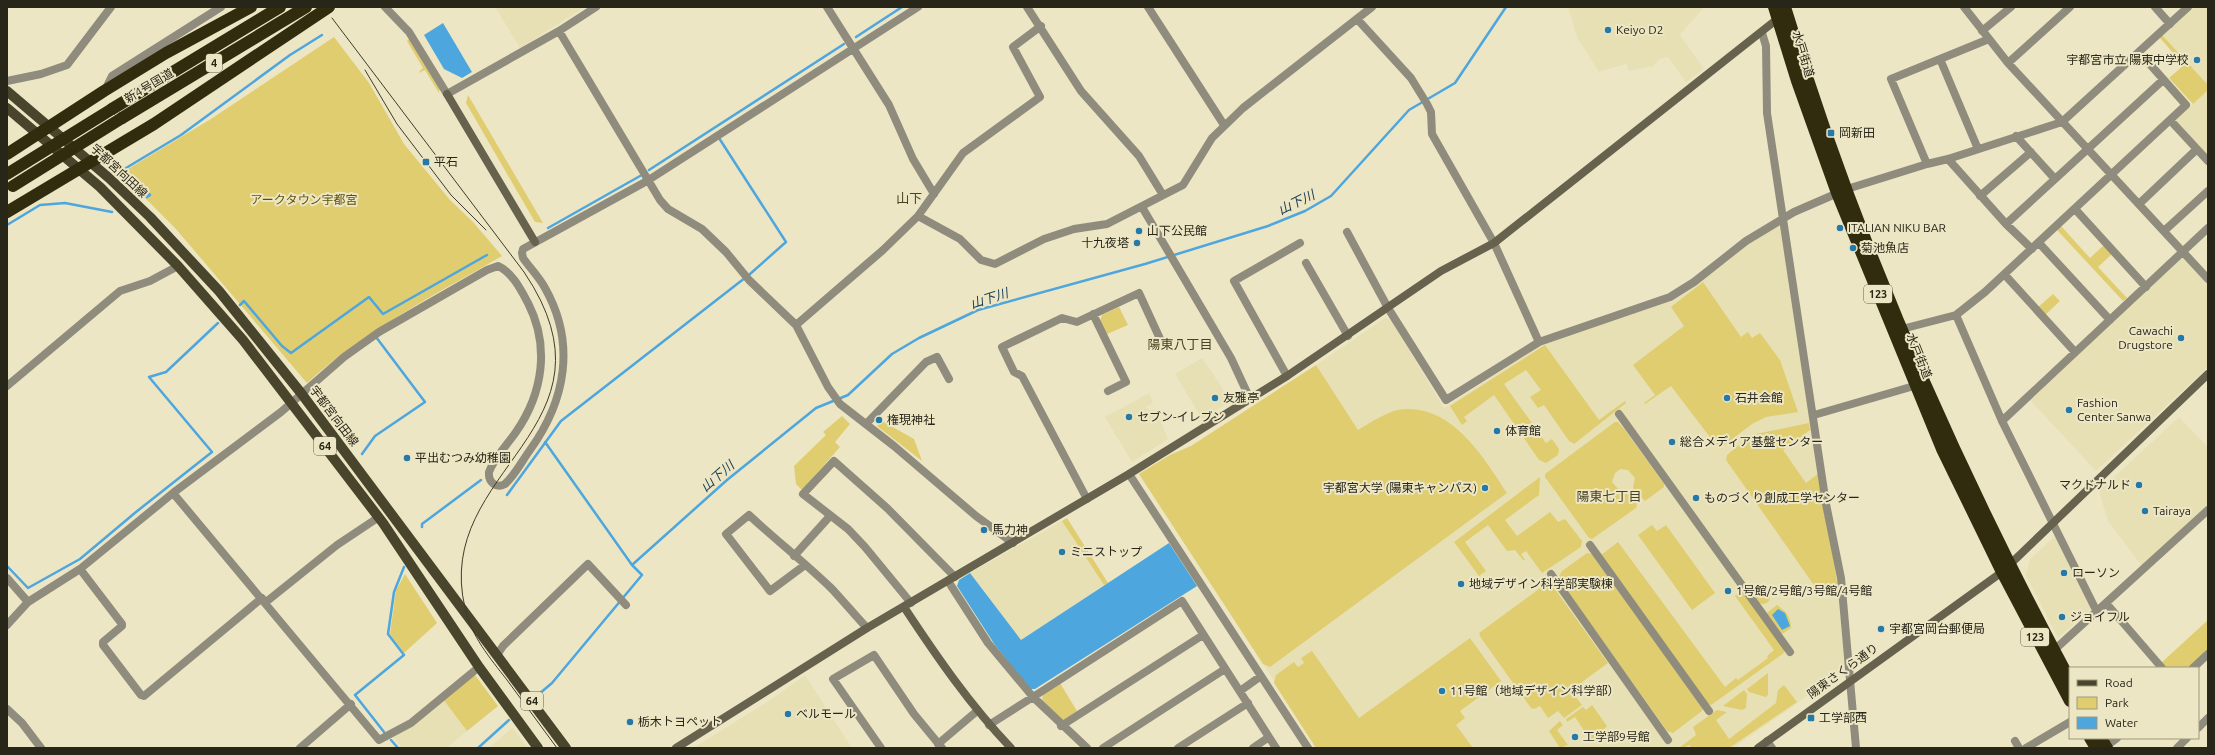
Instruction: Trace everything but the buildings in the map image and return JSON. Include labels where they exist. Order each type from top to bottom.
[{"type":"highway","points":[[7,154],[166,53],[251,7]]},
{"type":"highway","name":"新4号国道","points":[[7,174],[280,7]]},
{"type":"highway","name":"新4号国道","points":[[10,188],[122,118],[306,7]]},
{"type":"highway","points":[[7,212],[154,124],[329,7]]},
{"type":"highway","name":"水戸街道","points":[[1774,7],[1783,13],[1807,110],[1921,384],[1954,474],[2002,572],[2050,654],[2069,679]]},
{"type":"highway","name":"水戸街道","points":[[1921,384],[2011,564],[2069,699]]},
{"type":"highway","points":[[2092,739],[2103,746]]},
{"type":"main road","name":"宇都宮向田線","points":[[7,91],[50,126],[145,212],[219,291],[301,393],[566,748]]},
{"type":"main road","name":"宇都宮向田線","points":[[7,108],[100,187],[178,266],[243,340],[379,517],[479,667],[538,748]]},
{"type":"street","points":[[7,81],[41,74],[67,65],[111,7]]},
{"type":"street","points":[[104,91],[112,76],[221,7]]},
{"type":"street","points":[[385,7],[409,32],[535,242]]},
{"type":"street","points":[[447,94],[559,31],[596,7]]},
{"type":"street","points":[[827,7],[889,106],[913,159],[934,194]]},
{"type":"street","points":[[7,625],[28,602],[80,569],[173,493],[292,403],[301,393],[344,357],[379,332],[487,270],[498,266],[508,272],[524,295],[535,319],[542,349],[542,368],[532,404],[525,419],[489,472],[490,480],[497,486],[501,486],[508,481],[546,425],[561,385],[564,358],[559,320],[545,288],[522,253],[524,249],[649,184],[918,7]]},
{"type":"street","points":[[1027,7],[1081,91],[1139,156],[1163,195]]},
{"type":"street","points":[[1148,7],[1224,125]]},
{"type":"street","points":[[918,216],[960,239],[981,260],[995,264],[1044,239],[1074,229],[1107,224],[1183,185],[1212,138],[1224,125],[1243,108],[1358,20],[1372,7]]},
{"type":"street","points":[[1964,7],[2008,63],[2208,279]]},
{"type":"street","points":[[1982,31],[2011,7]]},
{"type":"street","points":[[2008,63],[2070,7]]},
{"type":"street","points":[[2155,7],[2170,24]]},
{"type":"street","points":[[1347,232],[1388,308],[1446,400],[1539,342],[1670,297],[1694,282],[1746,241],[1784,218],[1842,191],[1927,164],[1948,160],[2016,136],[2062,122],[2140,53],[2188,7]]},
{"type":"street","points":[[676,748],[867,628],[1129,474],[1287,376],[1348,336],[1441,271],[1494,243],[1762,33],[1783,13]]},
{"type":"street","points":[[1358,20],[1415,83],[1427,104],[1431,112],[1432,134],[1494,243],[1539,342]]},
{"type":"street","points":[[796,325],[883,250],[918,216],[963,153],[1040,97],[1013,47],[1040,26]]},
{"type":"street","points":[[559,31],[649,184],[668,209],[702,229],[749,280],[796,325],[840,404],[976,516],[1013,543]]},
{"type":"street","points":[[1762,33],[1766,46],[1767,113],[1814,415],[1826,504],[1841,578],[1856,748]]},
{"type":"street","points":[[1927,164],[1891,79],[1989,39]]},
{"type":"street","points":[[1898,330],[1956,314],[2039,243],[2186,105],[2140,53]]},
{"type":"street","points":[[1940,59],[1978,149]]},
{"type":"street","points":[[2006,224],[2163,80]]},
{"type":"street","points":[[2170,120],[2208,161]]},
{"type":"street","points":[[2016,136],[2055,179]]},
{"type":"street","points":[[2140,204],[2197,149]]},
{"type":"street","points":[[1980,196],[2030,152]]},
{"type":"street","points":[[1948,160],[2006,224],[2032,249]]},
{"type":"street","points":[[2164,231],[2208,191]]},
{"type":"street","points":[[1142,207],[1231,358],[1250,399]]},
{"type":"street","points":[[2075,209],[2146,287]]},
{"type":"street","points":[[2002,421],[2208,228]]},
{"type":"street","points":[[1287,376],[1234,281],[1300,243]]},
{"type":"street","points":[[2039,243],[2110,320]]},
{"type":"street","points":[[1306,263],[1348,336]]},
{"type":"street","points":[[7,386],[120,291],[150,280],[178,266]]},
{"type":"street","points":[[2004,274],[2076,352]]},
{"type":"street","points":[[1087,499],[1022,376],[1014,372],[1002,347],[1062,318],[1078,322],[1139,293],[1162,341]]},
{"type":"street","points":[[1093,314],[1126,382],[1108,391]]},
{"type":"street","points":[[1956,314],[2002,421],[2097,612]]},
{"type":"street","points":[[866,424],[926,362],[937,357],[949,379]]},
{"type":"street","name":"陽東さくら通り","points":[[1758,748],[1770,745],[1851,680],[2002,572],[2208,374]]},
{"type":"street","points":[[1814,415],[1921,384]]},
{"type":"street","points":[[1619,414],[1790,652]]},
{"type":"street","points":[[1011,748],[977,711],[954,681],[907,605],[865,547],[848,529],[803,494],[834,461],[887,508],[951,579],[988,643],[1033,697],[1087,748]]},
{"type":"street","points":[[1129,474],[1308,748]]},
{"type":"street","points":[[173,493],[351,704],[379,740],[411,723],[479,667]]},
{"type":"street","points":[[2050,654],[2208,510]]},
{"type":"street","points":[[805,565],[770,591],[726,534],[749,515],[805,565],[832,590],[867,628]]},
{"type":"street","points":[[794,556],[830,516]]},
{"type":"street","points":[[80,569],[122,624],[122,626],[103,642],[103,645],[141,695],[144,696],[264,600],[337,545],[379,517]]},
{"type":"street","points":[[1590,545],[1709,711]]},
{"type":"street","points":[[497,655],[503,646],[588,564],[625,604]]},
{"type":"street","points":[[1551,574],[1668,740]]},
{"type":"street","points":[[7,578],[28,602]]},
{"type":"street","points":[[989,725],[1182,601],[1276,748]]},
{"type":"street","points":[[2106,603],[2161,667]]},
{"type":"street","points":[[1062,726],[1203,635]]},
{"type":"street","points":[[2194,667],[2208,654]]},
{"type":"street","points":[[881,748],[834,679],[874,655],[914,714],[940,746],[977,711]]},
{"type":"street","points":[[1103,748],[1225,669]]},
{"type":"street","points":[[1240,691],[1261,676]]},
{"type":"street","points":[[1178,748],[1248,703]]},
{"type":"street","points":[[300,748],[351,704]]},
{"type":"street","points":[[7,709],[22,723],[41,748]]},
{"type":"street","points":[[2199,727],[2208,718]]},
{"type":"street","points":[[2026,748],[2069,723]]},
{"type":"street","points":[[1253,748],[1269,738]]},
{"type":"street","points":[[2103,746],[2115,739]]},
{"type":"street","points":[[2177,748],[2186,739]]},
{"type":"shaded area","points":[[495,7],[585,7],[520,48]]},
{"type":"shaded area","points":[[1568,7],[1704,7],[1680,35],[1704,69],[1686,82],[1668,57],[1660,59],[1653,66],[1629,71],[1626,64],[1599,72],[1577,37]]},
{"type":"shaded area","name":"宇都宮市立 陽東中学校","points":[[2193,7],[2208,7],[2208,85],[2162,35]]},
{"type":"shaded area","name":"宇都宮市立 陽東中学校","points":[[2208,90],[2208,155],[2177,122],[2177,119]]},
{"type":"shaded area","name":"宇都宮大学 (陽東キャンパス)","points":[[1782,224],[1835,561],[1845,667],[1791,708],[1733,748],[1318,748],[1139,474],[1170,455],[1191,446],[1316,365],[1385,318],[1391,320],[1444,408],[1546,341],[1660,304],[1748,242]]},
{"type":"shaded area","points":[[2182,257],[2208,285],[2208,367],[2096,471],[2030,400]]},
{"type":"shaded area","points":[[1202,358],[1222,387],[1228,403],[1202,419],[1175,374]]},
{"type":"shaded area","points":[[1149,393],[1153,402],[1151,405],[1146,406],[1148,410],[1156,410],[1168,439],[1132,462],[1105,417]]},
{"type":"shaded area","points":[[2179,417],[2208,447],[2208,506],[2142,566],[2108,521],[2099,491]]},
{"type":"shaded area","points":[[1062,521],[1104,585],[1021,640],[970,573]]},
{"type":"shaded area","points":[[2055,536],[2092,608],[2058,638],[2026,575],[2030,559]]},
{"type":"shaded area","name":"ベルモール","points":[[805,675],[852,748],[693,748],[772,699]]},
{"type":"shaded area","points":[[443,699],[467,731],[447,748],[402,748],[393,737],[405,730]]},
{"type":"shaded area","points":[[512,728],[528,748],[489,748]]},
{"type":"green space","points":[[2162,35],[2208,85],[2208,90],[2193,104],[2169,78],[2184,65],[2159,37]]},
{"type":"green space","name":"アークタウン宇都宮","points":[[334,37],[369,83],[404,144],[450,200],[473,222],[502,256],[401,314],[353,346],[307,383],[176,229],[124,177],[123,172],[211,119]]},
{"type":"green space","points":[[410,38],[440,87],[439,93],[425,70],[418,73],[423,68],[407,41]]},
{"type":"green space","points":[[468,95],[543,223],[535,222],[466,103]]},
{"type":"green space","points":[[2061,226],[2090,258],[2104,245],[2112,254],[2098,267],[2127,298],[2123,301],[2057,230]]},
{"type":"green space","points":[[1703,282],[1741,337],[1748,332],[1752,338],[1760,333],[1780,360],[1798,412],[1766,417],[1752,424],[1719,449],[1671,386],[1645,404],[1644,403],[1655,395],[1633,365],[1684,326],[1671,307]]},
{"type":"green space","points":[[2053,294],[2060,301],[2043,317],[2036,309]]},
{"type":"green space","points":[[1119,307],[1128,325],[1107,334],[1100,321],[1102,315]]},
{"type":"green space","points":[[1545,345],[1599,420],[1625,401],[1626,403],[1574,444],[1569,441],[1544,405],[1538,408],[1530,397],[1541,390],[1526,370],[1504,384],[1546,443],[1552,439],[1559,449],[1558,455],[1546,463],[1539,460],[1494,395],[1464,417],[1467,421],[1462,425],[1450,406]]},
{"type":"green space","points":[[1316,365],[1358,430],[1380,417],[1399,410],[1405,409],[1423,411],[1438,416],[1453,425],[1466,437],[1478,451],[1507,493],[1270,667],[1263,664],[1139,474],[1170,455],[1191,446]]},
{"type":"green space","points":[[842,416],[850,424],[835,442],[840,447],[802,490],[796,484],[794,466],[826,435],[823,432]]},
{"type":"green space","points":[[882,421],[914,439],[922,461],[877,426]]},
{"type":"green space","points":[[1615,422],[1618,422],[1625,430],[1664,484],[1664,487],[1645,501],[1633,488],[1635,478],[1628,470],[1620,469],[1615,473],[1612,482],[1620,491],[1628,492],[1637,504],[1636,508],[1592,539],[1589,538],[1545,477],[1545,474]]},
{"type":"green space","points":[[1809,423],[1810,430],[1783,450],[1806,483],[1819,473],[1839,594],[1834,598],[1816,588],[1726,460],[1727,455],[1751,435]]},
{"type":"green space","points":[[1540,477],[1539,495],[1505,520],[1517,536],[1550,512],[1558,522],[1565,519],[1582,541],[1581,547],[1542,573],[1526,551],[1521,554],[1525,560],[1523,560],[1515,550],[1507,551],[1488,525],[1465,542],[1486,571],[1479,576],[1454,542]]},
{"type":"green space","points":[[1067,518],[1108,583],[1104,585],[1062,521]]},
{"type":"green space","points":[[1652,525],[1657,531],[1666,525],[1715,593],[1692,610],[1638,535]]},
{"type":"green space","points":[[1618,542],[1725,687],[1736,678],[1738,680],[1768,658],[1767,656],[1774,650],[1735,596],[1743,590],[1785,649],[1784,653],[1711,705],[1708,704],[1600,556]]},
{"type":"green space","points":[[1587,553],[1592,554],[1703,708],[1702,711],[1673,733],[1667,731],[1558,578],[1562,571]]},
{"type":"green space","points":[[405,574],[437,623],[404,653],[390,634],[396,590]]},
{"type":"green space","points":[[1547,583],[1552,585],[1608,663],[1582,682],[1587,689],[1575,696],[1582,705],[1564,718],[1558,711],[1548,718],[1540,706],[1534,709],[1531,708],[1481,638],[1479,633]]},
{"type":"green space","points":[[1760,590],[1766,590],[1770,594],[1770,600],[1766,604],[1760,604],[1756,600],[1756,594]]},
{"type":"green space","points":[[1777,605],[1787,615],[1791,624],[1791,628],[1782,634],[1767,613]]},
{"type":"green space","points":[[2208,620],[2208,654],[2194,667],[2165,667],[2161,663]]},
{"type":"green space","points":[[1470,638],[1501,681],[1460,711],[1465,718],[1456,725],[1473,748],[1316,748],[1274,683],[1276,675],[1294,662],[1298,667],[1304,663],[1301,658],[1312,651],[1359,718]]},
{"type":"green space","points":[[1768,673],[1768,695],[1766,697],[1749,692],[1747,689]]},
{"type":"green space","points":[[475,675],[498,706],[467,731],[443,699]]},
{"type":"green space","points":[[1060,683],[1077,711],[1064,720],[1059,719],[1042,700],[1043,694]]},
{"type":"green space","points":[[1784,685],[1797,702],[1729,748],[1692,748],[1689,745],[1684,748],[1679,748],[1696,735],[1693,727],[1717,710],[1727,712],[1716,720],[1729,739],[1776,703],[1778,690]]},
{"type":"green space","points":[[1744,690],[1747,694],[1746,708],[1742,710],[1723,706]]},
{"type":"green space","points":[[1592,705],[1607,726],[1592,743],[1575,717],[1567,722],[1566,719],[1583,707],[1586,710]]},
{"type":"green space","points":[[1560,721],[1563,725],[1557,730],[1568,745],[1560,748],[1549,731]]},
{"type":"water","points":[[443,23],[472,72],[462,78],[444,69],[424,35]]},
{"type":"water","points":[[1169,543],[1197,586],[1035,689],[1030,689],[995,645],[957,586],[959,580],[970,573],[1021,640]]},
{"type":"water","points":[[1778,609],[1785,613],[1790,626],[1782,630],[1772,615]]},
{"type":"waterway","points":[[856,37],[902,7]]},
{"type":"waterway","name":"山下川","points":[[539,694],[552,683],[642,575],[632,565],[727,480],[816,408],[848,395],[892,354],[919,338],[978,310],[1145,264],[1268,226],[1305,211],[1331,196],[1409,110],[1455,83],[1506,7]]},
{"type":"waterway","points":[[147,197],[150,195],[126,173],[126,168],[181,135],[290,55],[322,35]]},
{"type":"waterway","points":[[649,170],[844,44]]},
{"type":"waterway","points":[[507,495],[561,421],[750,274],[786,242],[719,138]]},
{"type":"waterway","points":[[548,228],[640,176]]},
{"type":"waterway","points":[[7,225],[40,205],[65,203],[112,212]]},
{"type":"waterway","points":[[240,305],[244,301],[282,346],[291,353],[369,297],[383,314],[487,255]]},
{"type":"waterway","points":[[7,566],[28,588],[80,559],[136,512],[212,452],[149,377],[166,372],[218,323]]},
{"type":"waterway","points":[[362,454],[375,436],[425,402],[376,337]]},
{"type":"waterway","points":[[545,442],[632,565]]},
{"type":"waterway","points":[[422,527],[422,524],[481,480]]},
{"type":"waterway","points":[[384,732],[355,695],[404,655],[388,634],[394,592],[404,567]]},
{"type":"waterway","name":"山下川","points":[[478,748],[509,720]]},
{"type":"waterway","points":[[391,740],[398,748]]},
{"type":"tram line","points":[[332,18],[524,272],[551,326],[555,371],[543,410],[522,446],[497,482],[475,519],[462,560],[465,608],[476,637],[557,748]]},
{"type":"tram line","points":[[365,70],[397,124],[451,195],[486,230]]},
{"type":"place","name":"Keiyo D2","points":[[1608,30]]},
{"type":"place","name":"宇都宮市立 陽東中学校","points":[[2197,60]]},
{"type":"place","name":"岡新田","points":[[1831,133]]},
{"type":"place","name":"平石","points":[[426,162]]},
{"type":"place","name":"ITALIAN NIKU BAR","points":[[1840,228]]},
{"type":"place","name":"山下公民館","points":[[1139,231]]},
{"type":"place","name":"十九夜塔","points":[[1137,243]]},
{"type":"place","name":"菊池魚店","points":[[1853,248]]},
{"type":"place","name":"Cawachi Drugstore","points":[[2181,338]]},
{"type":"place","name":"友雅亭","points":[[1215,398]]},
{"type":"place","name":"石井会館","points":[[1727,398]]},
{"type":"place","name":"Fashion Center Sanwa","points":[[2069,410]]},
{"type":"place","name":"セブン-イレブン","points":[[1129,417]]},
{"type":"place","name":"権現神社","points":[[879,420]]},
{"type":"place","name":"体育館","points":[[1497,431]]},
{"type":"place","name":"総合メディア基盤センター","points":[[1672,442]]},
{"type":"place","name":"平出むつみ幼稚園","points":[[407,458]]},
{"type":"place","name":"マクドナルド","points":[[2139,485]]},
{"type":"place","name":"宇都宮大学 (陽東キャンパス)","points":[[1485,488]]},
{"type":"place","name":"ものづくり創成工学センター","points":[[1696,498]]},
{"type":"place","name":"Tairaya","points":[[2145,511]]},
{"type":"place","name":"馬力神","points":[[984,530]]},
{"type":"place","name":"ミニストップ","points":[[1062,552]]},
{"type":"place","name":"ローソン","points":[[2064,573]]},
{"type":"place","name":"地域デザイン科学部実験棟","points":[[1461,584]]},
{"type":"place","name":"1号館/2号館/3号館/4号館","points":[[1728,591]]},
{"type":"place","name":"ジョイフル","points":[[2062,617]]},
{"type":"place","name":"宇都宮岡台郵便局","points":[[1881,629]]},
{"type":"place","name":"11号館（地域デザイン科学部）","points":[[1442,691]]},
{"type":"place","name":"ベルモール","points":[[788,714]]},
{"type":"place","name":"工学部西","points":[[1811,718]]},
{"type":"place","name":"栃木トヨペット","points":[[630,722]]},
{"type":"place","name":"工学部9号館","points":[[1575,737]]},
{"type":"district","name":"山下","points":[[909,198]]},
{"type":"district","name":"陽東八丁目","points":[[1180,344]]},
{"type":"district","name":"陽東七丁目","points":[[1609,496]]}]
